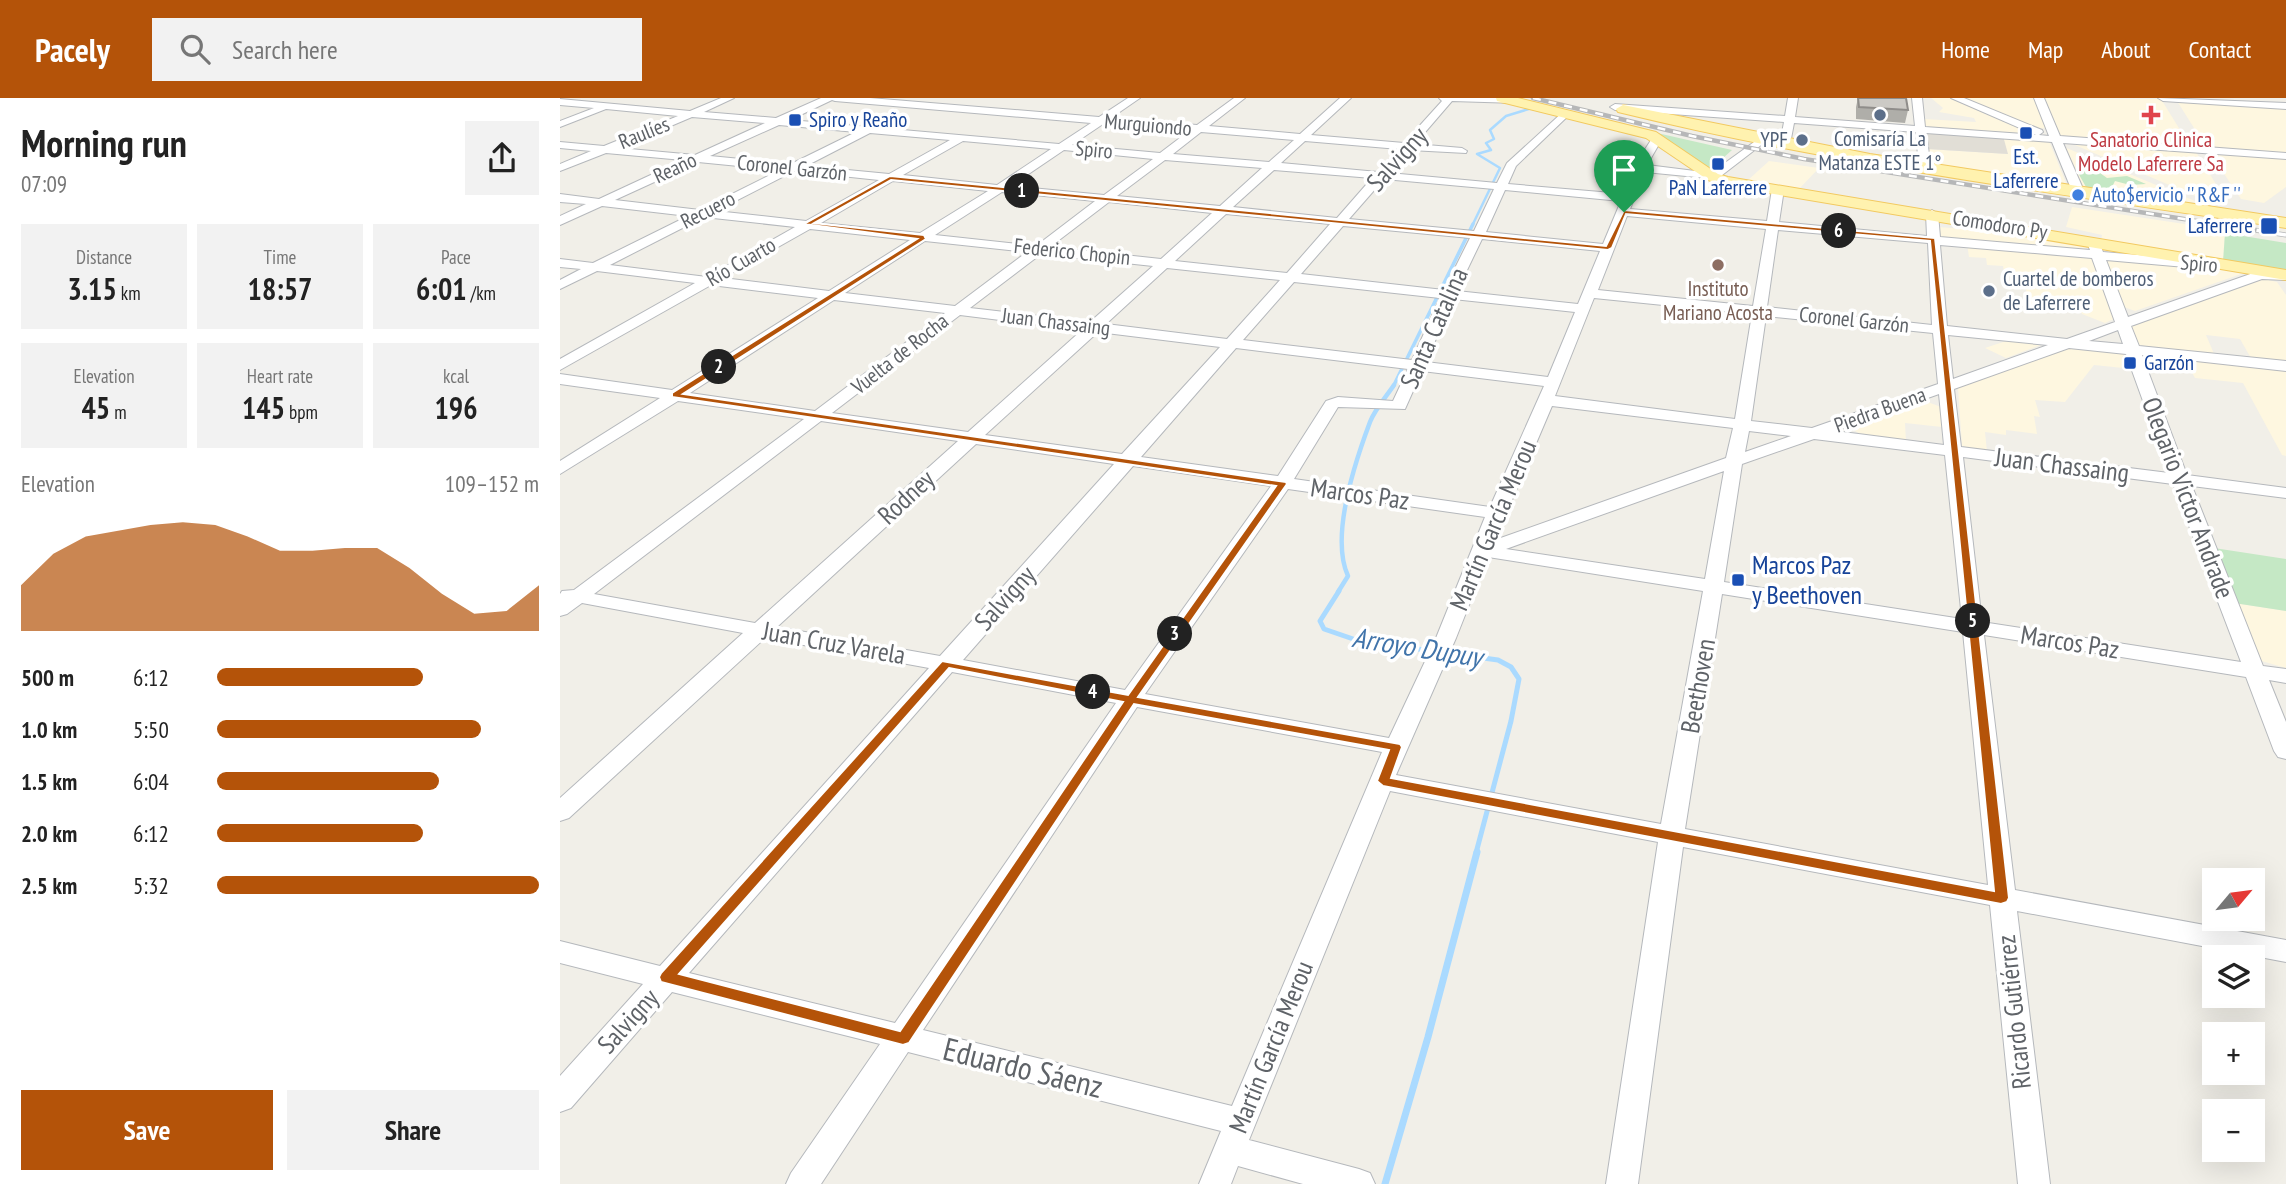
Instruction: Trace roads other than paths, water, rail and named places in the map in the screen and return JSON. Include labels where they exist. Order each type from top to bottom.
[{"type":"main road","name":"Comodoro Py","points":[[1508,99],[1657,139],[1713,177],[2047,233],[2096,249],[2284,277]]},
{"type":"main road","points":[[1609,106],[1761,140],[2286,223]]},
{"type":"street","points":[[560,124],[629,98]]},
{"type":"street","name":"Raulíes","points":[[560,167],[729,98]]},
{"type":"street","name":"Reaño","points":[[560,221],[829,98]]},
{"type":"street","name":"Murguiondo","points":[[835,98],[1462,151]]},
{"type":"street","name":"Recuero","points":[[560,285],[931,98]]},
{"type":"street","name":"Río Cuarto","points":[[560,365],[1032,98]]},
{"type":"street","points":[[560,469],[1000,188],[1135,98]]},
{"type":"street","name":"Vuelta de Rocha","points":[[560,610],[569,595],[821,416],[1038,248],[1240,98]]},
{"type":"street","name":"Rodney","points":[[560,812],[1346,98]]},
{"type":"street","points":[[1444,98],[1508,99]]},
{"type":"street","points":[[1667,109],[1671,98]]},
{"type":"street","points":[[1785,144],[1793,98]]},
{"type":"street","points":[[1917,98],[1925,168]]},
{"type":"street","points":[[1956,98],[2055,139]]},
{"type":"street","points":[[2039,98],[2078,191]]},
{"type":"street","points":[[2163,98],[2286,106]]},
{"type":"street","name":"Salvigny","points":[[560,1098],[1450,99]]},
{"type":"street","name":"Spiro","points":[[560,102],[1628,198]]},
{"type":"street","points":[[1609,106],[2286,156]]},
{"type":"street","name":"Santa Catalina","points":[[802,1184],[1131,699],[1282,484],[1332,404],[1338,402],[1399,406],[1415,365],[1498,186],[1512,162],[1532,147],[1552,122],[1564,114]]},
{"type":"street","name":"Martín García Merou","points":[[1215,1184],[1396,747],[1446,638],[1496,513],[1546,400],[1628,198],[1651,144],[1657,139]]},
{"type":"street","points":[[1713,177],[1761,140]]},
{"type":"street","name":"Coronel Garzón","points":[[560,145],[1608,248]]},
{"type":"street","name":"Comodoro Py","points":[[1643,168],[1713,177]]},
{"type":"street","name":"Beethoven","points":[[1622,1184],[1672,835],[1742,426],[1778,189]]},
{"type":"street","name":"Federico Chopin","points":[[560,198],[1583,309]]},
{"type":"street","points":[[1624,212],[1933,240],[2096,249]]},
{"type":"street","name":"Ricardo Gutiérrez","points":[[1932,214],[1940,330],[2034,1184]]},
{"type":"street","name":"Olegario Victor Andrade","points":[[2096,249],[2180,480],[2286,751]]},
{"type":"street","name":"Juan Chassaing","points":[[560,263],[1553,382]]},
{"type":"street","name":"Piedra Buena","points":[[1481,551],[2262,275],[2284,277]]},
{"type":"street","name":"Coronel Garzón","points":[[1589,293],[2286,366]]},
{"type":"street","name":"Marcos Paz","points":[[560,379],[1496,513]]},
{"type":"street","name":"Juan Chassaing","points":[[1546,400],[2286,493]]},
{"type":"street","name":"Marcos Paz","points":[[1481,551],[2286,676]]},
{"type":"street","name":"Juan Cruz Varela","points":[[569,595],[1396,747]]},
{"type":"street","points":[[1383,781],[2286,951]]},
{"type":"street","name":"Eduardo Sáenz","points":[[560,952],[903,1038],[1235,1135],[1359,1184]]},
{"type":"waterway","name":"Arroyo Dupuy","points":[[1472,226],[1500,168],[1477,154],[1491,150],[1486,143],[1494,139],[1490,130],[1506,116],[1532,108]]},
{"type":"waterway","name":"Arroyo Dupuy","points":[[1394,385],[1473,224]]},
{"type":"waterway","name":"Arroyo Dupuy","points":[[1338,592],[1348,576],[1343,560],[1342,541],[1343,521],[1352,478],[1372,417],[1394,385]]},
{"type":"waterway","name":"Arroyo Dupuy","points":[[1339,591],[1320,621],[1324,629],[1359,641],[1498,660],[1511,667],[1519,679],[1511,721],[1476,853]]},
{"type":"waterway","name":"Arroyo Dupuy","points":[[1385,1184],[1428,1037],[1477,852]]},
{"type":"railway","points":[[1533,98],[1692,136],[1804,159],[2228,226]]},
{"type":"railway","points":[[2217,224],[2286,235]]},
{"type":"place","name":"Comisaría La Matanza ESTE 1°","points":[[1880,115]]},
{"type":"place","name":"Sanatorio Clinica Modelo Laferrere Sa","points":[[2151,115]]},
{"type":"place","name":"Spiro y Reaño","points":[[795,120]]},
{"type":"place","name":"Est. Laferrere","points":[[2026,133]]},
{"type":"place","name":"YPF","points":[[1802,140]]},
{"type":"place","name":"PaN Laferrere","points":[[1718,164]]},
{"type":"place","name":"Auto$ervicio '' R&F ''","points":[[2078,195]]},
{"type":"place","name":"Laferrere","points":[[2269,226]]},
{"type":"place","name":"Instituto Mariano Acosta","points":[[1718,265]]},
{"type":"place","name":"Cuartel de bomberos de Laferrere","points":[[1989,291]]},
{"type":"place","name":"Garzón","points":[[2130,363]]},
{"type":"place","name":"Marcos Paz y Beethoven","points":[[1738,580]]}]
